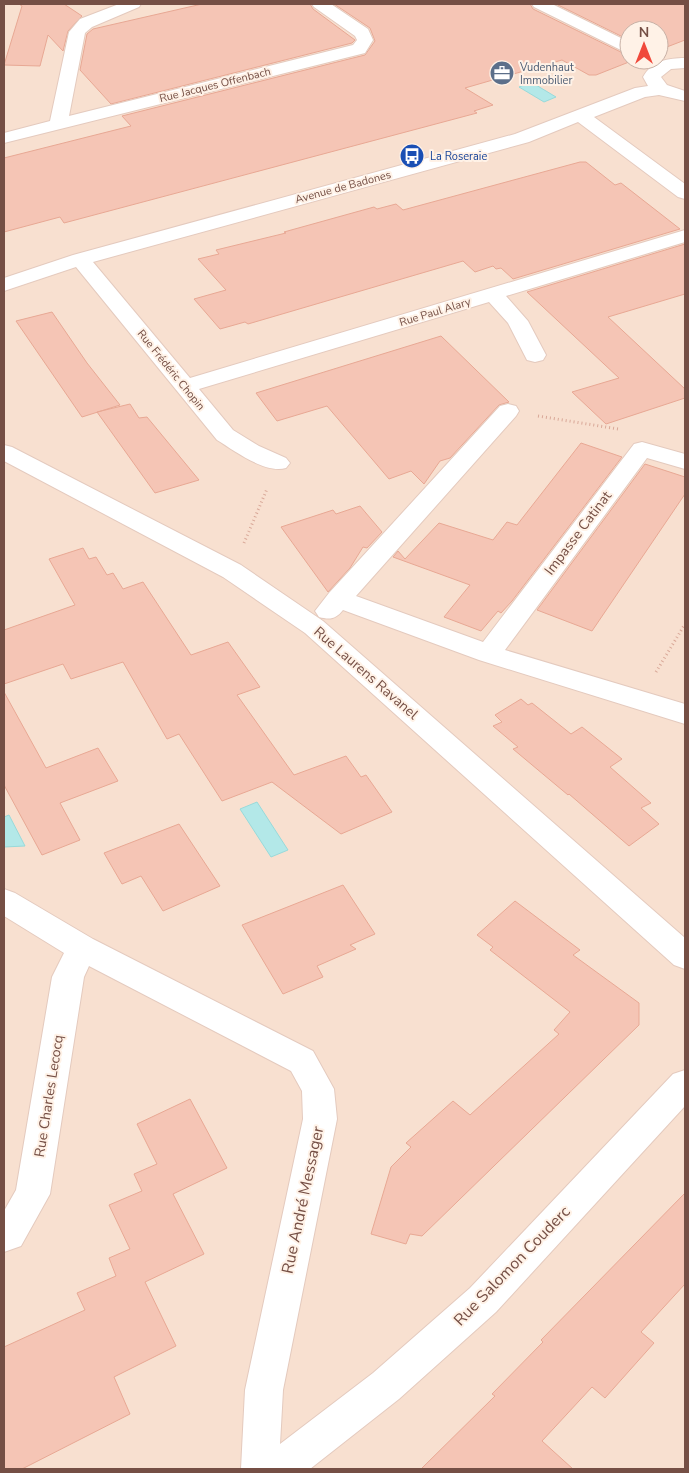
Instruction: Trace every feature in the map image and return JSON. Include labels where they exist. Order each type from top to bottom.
[{"type":"street","points":[[60,124],[78,32],[86,23],[133,4]]},
{"type":"street","name":"Rue Jacques Offenbach","points":[[4,138],[359,49],[365,40],[362,33],[320,4]]},
{"type":"street","points":[[540,4],[619,44]]},
{"type":"street","points":[[669,63],[685,63]]},
{"type":"street","points":[[654,70],[652,77],[654,84],[660,89],[685,96]]},
{"type":"street","name":"Avenue de Badones","points":[[4,273],[80,258],[522,138],[641,92],[660,89]]},
{"type":"street","points":[[580,116],[685,193]]},
{"type":"street","name":"Rue Paul Alary","points":[[184,387],[685,236]]},
{"type":"street","points":[[4,278],[80,258]]},
{"type":"street","name":"Avenue de Badones","points":[[4,285],[80,258]]},
{"type":"street","name":"Rue Frédéric Chopin","points":[[80,258],[225,435],[251,451],[278,463]]},
{"type":"street","points":[[493,294],[518,321],[535,355]]},
{"type":"street","points":[[314,627],[508,411]]},
{"type":"street","points":[[642,449],[685,462]]},
{"type":"street","name":"Impasse Catinat","points":[[488,654],[642,449]]},
{"type":"street","name":"Rue Laurens Ravanel","points":[[4,452],[232,571],[314,627],[685,956]]},
{"type":"street","points":[[338,599],[488,654],[685,714]]},
{"type":"street","name":"Rue André Messager","points":[[4,901],[82,948],[302,1061],[318,1089],[320,1119],[264,1390],[260,1469]]},
{"type":"street","name":"Rue Charles Lecocq","points":[[4,1236],[9,1234],[33,1194],[68,977],[82,948]]},
{"type":"street","name":"Rue Salomon Couderc","points":[[278,1469],[386,1386],[483,1300],[685,1084]]},
{"type":"path","points":[[508,411],[633,432],[642,449]]},
{"type":"path","points":[[232,571],[278,463]]},
{"type":"path","points":[[639,700],[685,624]]},
{"type":"shaded area","points":[[4,4],[685,4],[685,1469],[4,1469]]},
{"type":"water","points":[[531,82],[556,97],[544,102],[519,87]]},
{"type":"water","points":[[257,802],[288,850],[271,857],[240,809]]},
{"type":"water","points":[[9,815],[25,846],[4,847],[4,817]]},
{"type":"building","points":[[19,4],[64,4],[82,16],[68,31],[63,51],[48,35],[40,66],[4,65],[22,6]]},
{"type":"building","points":[[202,4],[310,4],[313,9],[355,40],[352,43],[111,104],[80,70],[87,34],[93,29]]},
{"type":"building","points":[[334,4],[530,4],[533,9],[619,51],[619,66],[596,75],[589,75],[562,60],[465,88],[493,105],[474,111],[477,113],[64,223],[60,217],[4,232],[4,158],[131,126],[122,116],[365,55],[375,41],[370,28]]},
{"type":"building","points":[[556,4],[685,4],[685,40],[669,46],[669,20],[619,20],[619,35]]},
{"type":"building","points":[[580,162],[586,162],[615,185],[621,183],[680,229],[513,279],[501,268],[496,269],[493,266],[475,272],[463,261],[248,324],[245,322],[220,329],[194,299],[226,290],[198,259],[219,254],[216,250],[286,233],[284,232],[374,207],[377,209],[396,204],[403,210]]},
{"type":"building","points":[[685,244],[685,294],[608,317],[685,389],[685,398],[606,424],[572,392],[619,378],[527,292]]},
{"type":"building","points":[[52,312],[87,363],[120,405],[82,417],[16,321]]},
{"type":"building","points":[[441,336],[509,402],[499,405],[450,458],[440,461],[424,484],[411,471],[389,479],[327,406],[277,421],[256,393]]},
{"type":"building","points":[[130,404],[139,418],[147,417],[199,480],[155,493],[97,412]]},
{"type":"building","points":[[581,443],[622,457],[512,601],[501,613],[498,611],[481,631],[444,617],[470,585],[393,557],[398,551],[405,559],[439,523],[493,540],[507,522],[517,525]]},
{"type":"building","points":[[645,464],[685,477],[685,494],[592,631],[537,610]]},
{"type":"building","points":[[360,506],[382,532],[367,548],[363,547],[350,568],[328,592],[281,527],[333,510],[336,514]]},
{"type":"building","points":[[83,548],[89,559],[96,557],[107,575],[113,573],[123,589],[143,582],[191,655],[228,642],[260,687],[237,695],[294,775],[346,756],[361,777],[366,775],[392,812],[341,834],[272,782],[222,801],[179,734],[167,739],[123,662],[71,679],[63,664],[4,684],[4,630],[75,605],[49,559]]},
{"type":"building","points":[[4,692],[46,768],[98,748],[118,781],[60,803],[80,840],[42,855],[4,785]]},
{"type":"building","points":[[521,699],[528,705],[532,703],[571,734],[582,727],[622,759],[610,767],[651,803],[641,808],[659,824],[629,846],[513,749],[518,747],[493,726],[502,722],[495,715]]},
{"type":"building","points":[[179,824],[220,886],[163,911],[141,876],[122,884],[104,853]]},
{"type":"building","points":[[343,885],[375,934],[350,945],[356,949],[317,966],[323,977],[283,994],[242,925]]},
{"type":"building","points":[[515,901],[580,950],[573,955],[639,1003],[639,1025],[422,1236],[410,1234],[406,1244],[371,1234],[391,1167],[411,1147],[406,1143],[453,1101],[470,1115],[559,1034],[554,1030],[570,1012],[490,950],[493,947],[477,935]]},
{"type":"building","points":[[190,1099],[227,1168],[173,1194],[204,1254],[145,1282],[176,1346],[114,1377],[130,1414],[22,1469],[4,1469],[4,1347],[85,1310],[77,1293],[116,1276],[109,1258],[130,1249],[109,1205],[142,1191],[134,1174],[157,1164],[137,1124]]},
{"type":"building","points":[[685,1193],[685,1284],[641,1332],[654,1343],[605,1398],[592,1387],[542,1441],[573,1469],[421,1469],[495,1396],[492,1394],[543,1342],[541,1340]]},
{"type":"place","name":"Vudenhaut Immobilier","points":[[502,73]]},
{"type":"place","name":"La Roseraie","points":[[412,156]]}]
